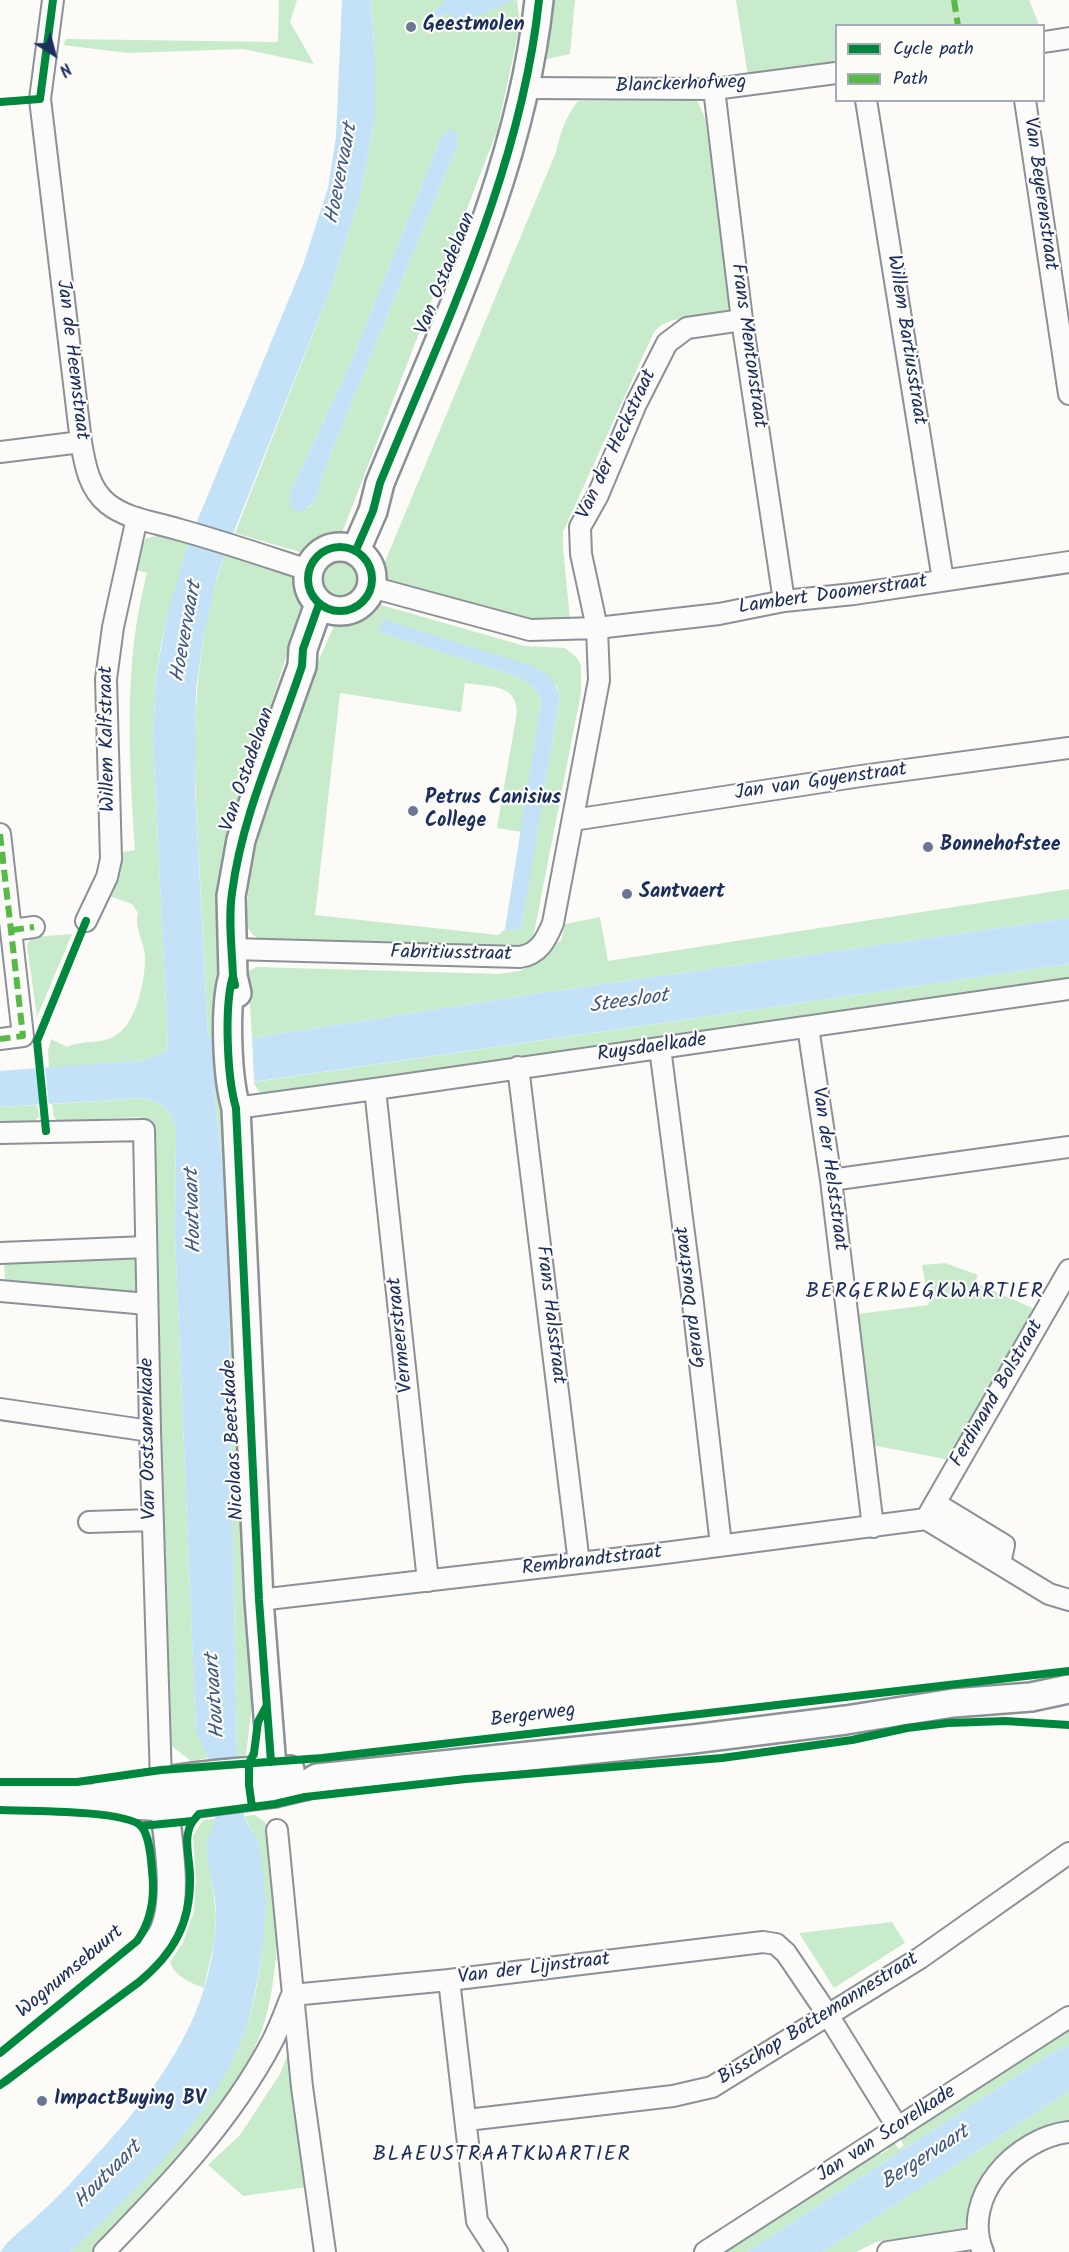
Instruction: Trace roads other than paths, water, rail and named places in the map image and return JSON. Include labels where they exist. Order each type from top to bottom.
[{"type":"street","name":"Jan de Heemstraat","points":[[53,0],[40,99],[85,468],[99,495],[108,504],[137,518],[308,570]]},
{"type":"street","name":"Van Ostadelaan","points":[[350,548],[373,511],[380,483],[486,224],[525,88],[539,0]]},
{"type":"street","points":[[1045,42],[1069,38]]},
{"type":"street","name":"Blanckerhofweg","points":[[525,88],[714,89],[835,73]]},
{"type":"street","name":"Frans Mentonstraat","points":[[714,89],[742,320],[784,602]]},
{"type":"street","name":"Willem Bartiusstraat","points":[[866,102],[943,580]]},
{"type":"street","name":"Van Beyerenstraat","points":[[1025,102],[1069,394]]},
{"type":"street","name":"Van der Heckstraat","points":[[597,628],[581,554],[580,526],[598,495],[636,404],[667,343],[687,328],[742,320]]},
{"type":"street","points":[[0,452],[81,442]]},
{"type":"street","name":"Willem Kalfstraat","points":[[86,921],[107,877],[111,859],[106,680],[113,627],[137,518]]},
{"type":"street","points":[[333,547],[350,548],[364,557],[370,566],[371,587],[367,596],[352,609],[326,607],[311,594],[307,583],[308,570],[313,560],[322,551],[333,547]]},
{"type":"street","name":"Lambert Doomerstraat","points":[[597,628],[719,614],[784,602],[854,594],[1069,562]]},
{"type":"street","points":[[371,587],[530,630],[597,628]]},
{"type":"street","name":"Van Ostadelaan","points":[[235,1094],[234,1040],[237,991],[233,976],[231,896],[241,840],[255,794],[302,666],[315,652],[326,607]]},
{"type":"street","name":"Fabritiusstraat","points":[[232,949],[527,956],[542,945],[552,923],[598,680],[597,628]]},
{"type":"street","name":"Jan van Goyenstraat","points":[[573,820],[861,776],[1069,748]]},
{"type":"street","points":[[0,834],[12,930],[30,1039],[0,1039]]},
{"type":"street","points":[[12,930],[34,927]]},
{"type":"street","name":"Ruysdaelkade","points":[[235,1094],[375,1089],[1069,989]]},
{"type":"street","name":"Van der Helststraat","points":[[808,1027],[831,1180],[873,1527]]},
{"type":"street","name":"Gerard Doustraat","points":[[660,1048],[721,1545]]},
{"type":"street","name":"Frans Halsstraat","points":[[518,1067],[579,1563]]},
{"type":"street","name":"Vermeerstraat","points":[[375,1089],[428,1581]]},
{"type":"street","name":"Nicolaas Beetskade","points":[[235,1094],[259,1600],[273,1782]]},
{"type":"street","name":"Van Oostsanenkade","points":[[0,1133],[144,1130],[152,1520],[162,1794]]},
{"type":"street","points":[[831,1180],[1069,1147]]},
{"type":"street","points":[[0,1253],[146,1246]]},
{"type":"street","name":"Ferdinand Bolstraat","points":[[930,1511],[1069,1270]]},
{"type":"street","points":[[0,1291],[147,1304]]},
{"type":"street","points":[[0,1409],[150,1431]]},
{"type":"street","points":[[930,1511],[1000,1564],[1049,1594],[1068,1600]]},
{"type":"street","name":"Rembrandtstraat","points":[[259,1600],[873,1527],[930,1511]]},
{"type":"street","points":[[89,1522],[152,1520]]},
{"type":"street","name":"Bergerweg","points":[[0,1797],[92,1798],[162,1794],[273,1782],[303,1770],[317,1778],[693,1739],[846,1720],[953,1703],[1031,1697],[1069,1689]]},
{"type":"street","name":"Bergerweg","points":[[1031,1697],[1069,1702]]},
{"type":"street","name":"Wognumsebuurt","points":[[0,2071],[143,1958],[158,1941],[167,1922],[171,1902],[162,1794]]},
{"type":"street","points":[[277,1830],[302,2087],[325,2252]]},
{"type":"street","name":"Bisschop Bottemannestraat","points":[[467,2120],[674,2096],[712,2087],[920,1958],[1069,1853]]},
{"type":"street","name":"Van der Lijnstraat","points":[[292,1995],[449,1980],[763,1942],[776,1944],[786,1953],[828,2015]]},
{"type":"street","points":[[449,1980],[477,2221],[497,2252]]},
{"type":"street","points":[[104,2252],[200,2149],[249,2082],[274,2039],[292,1995]]},
{"type":"street","points":[[828,2015],[898,2128]]},
{"type":"street","name":"Jan van Scorelkade","points":[[705,2252],[1069,2017]]},
{"type":"street","points":[[888,2252],[981,2245],[982,2204],[988,2188],[998,2173],[1024,2148],[1056,2133],[1069,2132]]},
{"type":"water","points":[[342,0],[371,0],[375,60],[375,116],[361,193],[332,285],[217,577],[203,639],[196,689],[195,791],[208,1034],[216,1043],[540,993],[1069,918],[1069,964],[253,1082],[220,1089],[214,1093],[224,1176],[228,1259],[237,1756],[244,1815],[257,1839],[265,1893],[260,1966],[247,2023],[227,2071],[189,2128],[167,2155],[71,2252],[0,2252],[50,2204],[114,2135],[158,2080],[177,2051],[204,1988],[212,1954],[216,1917],[207,1844],[215,1819],[208,1758],[196,1731],[175,1235],[176,1129],[172,1117],[165,1108],[143,1098],[0,1107],[0,1071],[145,1060],[164,1053],[168,1046],[153,739],[156,676],[167,616],[188,543],[303,265],[328,188],[336,137]]},
{"type":"water","points":[[443,0],[515,0],[456,25],[449,13],[437,18],[433,12],[444,2]]},
{"type":"water","points":[[449,129],[458,134],[457,146],[327,463],[314,503],[301,512],[293,510],[289,498],[292,488],[349,367],[441,137]]},
{"type":"water","points":[[383,619],[529,665],[541,670],[549,677],[558,691],[560,697],[531,872],[533,872],[521,928],[515,931],[505,929],[540,697],[531,685],[513,675],[378,632]]},
{"type":"water","name":"Bergervaart","points":[[1069,2045],[1069,2091],[823,2252],[747,2252],[1053,2052]]},
{"type":"place","name":"Geestmolen","points":[[411,27]]},
{"type":"place","name":"Petrus Canisius College","points":[[413,811]]},
{"type":"place","name":"Bonnehofstee","points":[[928,847]]},
{"type":"place","name":"Santvaert","points":[[627,894]]},
{"type":"place","name":"ImpactBuying BV","points":[[42,2101]]},
{"type":"district","name":"BERGERWEGKWARTIER","points":[[925,1293]]},
{"type":"district","name":"BLAEUSTRAATKWARTIER","points":[[502,2156]]},
{"type":"water label","name":"Hoevervaart","points":[[343,174]]},
{"type":"water label","name":"Hoevervaart","points":[[188,632]]},
{"type":"water label","name":"Steesloot","points":[[629,1003]]},
{"type":"water label","name":"Houtvaart","points":[[195,1211]]},
{"type":"water label","name":"Houtvaart","points":[[217,1696]]},
{"type":"water label","name":"Houtvaart","points":[[109,2176]]}]
